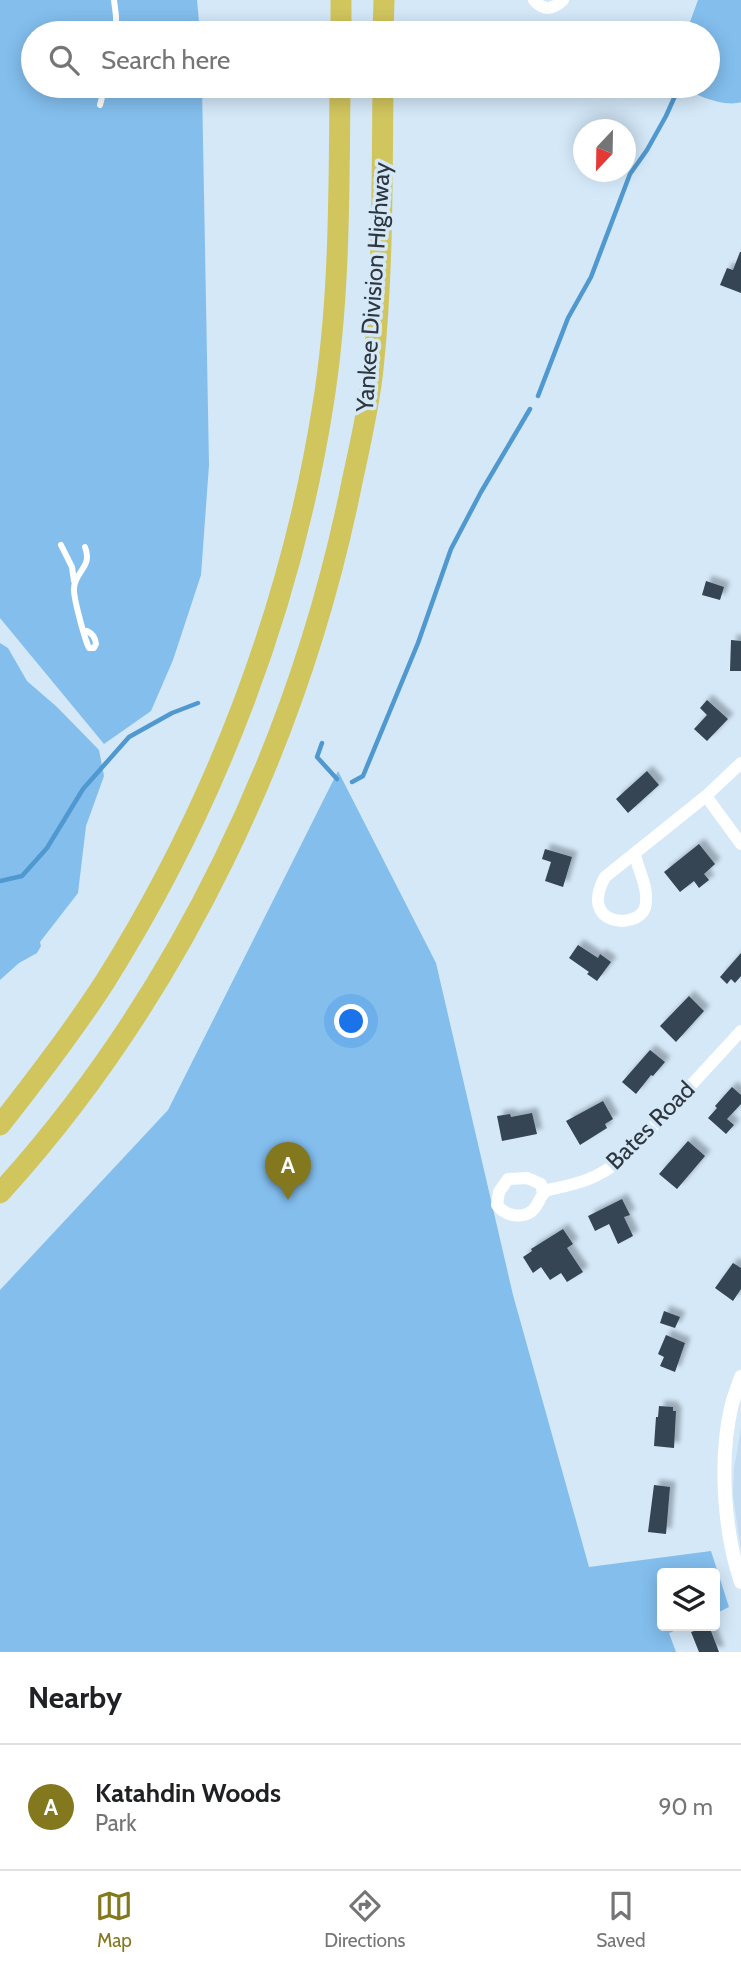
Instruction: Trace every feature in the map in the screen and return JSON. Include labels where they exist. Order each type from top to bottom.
[{"type":"highway","points":[[341,0],[341,21]]},
{"type":"highway","points":[[383,21],[384,0]]},
{"type":"highway","name":"Yankee Division Highway","points":[[0,1125],[49,1062],[104,983],[141,920],[206,795],[266,638],[290,557],[323,406],[337,239],[340,98]]},
{"type":"highway","name":"Yankee Division Highway","points":[[0,1193],[60,1122],[104,1062],[183,937],[226,854],[267,765],[309,653],[342,531],[373,370],[381,235],[383,98]]},
{"type":"street","points":[[534,0],[548,9],[563,0]]},
{"type":"street","points":[[635,854],[646,894],[645,908],[639,916],[626,921],[605,916],[598,908],[597,895],[605,877],[706,796],[741,763]]},
{"type":"street","points":[[706,796],[741,844]]},
{"type":"street","name":"Bates Road","points":[[543,1193],[583,1183],[625,1158],[741,1031]]},
{"type":"street","points":[[741,1377],[731,1407],[725,1477],[727,1524],[741,1582]]},
{"type":"lane","points":[[114,0],[116,21]]},
{"type":"lane","points":[[100,104],[102,98]]},
{"type":"lane","points":[[61,545],[72,567],[74,596],[85,640],[89,648],[94,648],[95,639],[87,631]]},
{"type":"lane","points":[[75,583],[85,567],[88,555],[85,547]]},
{"type":"shaded area","points":[[0,0],[197,0],[199,21],[21,21],[21,98],[202,98],[209,465],[201,575],[173,660],[151,711],[104,744],[0,618]]},
{"type":"shaded area","points":[[698,0],[741,0],[741,102],[726,103],[707,98],[720,98],[720,21],[690,21]]},
{"type":"shaded area","points":[[0,643],[8,648],[27,681],[99,750],[104,776],[86,826],[78,893],[40,942],[37,953],[19,963],[0,980]]},
{"type":"shaded area","points":[[338,771],[436,963],[513,1295],[589,1567],[711,1551],[716,1568],[657,1568],[657,1631],[674,1631],[669,1633],[676,1652],[0,1652],[0,1290],[168,1110]]},
{"type":"shaded area","points":[[741,1428],[741,1550],[733,1496],[734,1469]]},
{"type":"shaded area","points":[[720,1579],[729,1607],[720,1612]]},
{"type":"building","points":[[740,252],[741,293],[720,285],[727,268],[733,270]]},
{"type":"building","points":[[706,581],[724,587],[720,600],[702,595]]},
{"type":"building","points":[[731,640],[741,641],[741,671],[730,671]]},
{"type":"building","points":[[707,700],[728,719],[707,741],[694,729],[707,715],[700,708]]},
{"type":"building","points":[[647,771],[659,785],[628,813],[616,799]]},
{"type":"building","points":[[699,844],[715,864],[704,874],[709,880],[699,888],[694,881],[680,892],[664,872]]},
{"type":"building","points":[[545,849],[572,857],[563,887],[545,881],[551,862],[542,859]]},
{"type":"building","points":[[578,945],[598,958],[600,954],[611,962],[597,981],[569,958]]},
{"type":"building","points":[[741,953],[741,976],[735,983],[731,979],[727,984],[720,977]]},
{"type":"building","points":[[689,996],[704,1011],[676,1042],[660,1026]]},
{"type":"building","points":[[650,1050],[665,1062],[636,1094],[622,1082]]},
{"type":"building","points":[[732,1087],[741,1095],[741,1104],[727,1119],[734,1125],[726,1134],[708,1118]]},
{"type":"building","points":[[603,1101],[613,1119],[605,1124],[607,1128],[580,1145],[566,1121]]},
{"type":"building","points":[[532,1113],[537,1134],[502,1141],[497,1116],[510,1114],[511,1117]]},
{"type":"building","points":[[688,1141],[705,1156],[677,1189],[659,1174]]},
{"type":"building","points":[[622,1199],[630,1215],[624,1217],[633,1236],[618,1244],[609,1224],[595,1231],[588,1216]]},
{"type":"building","points":[[563,1229],[573,1244],[567,1248],[583,1272],[567,1282],[561,1273],[550,1280],[541,1267],[533,1273],[523,1257]]},
{"type":"building","points":[[733,1263],[741,1268],[741,1289],[733,1301],[715,1288]]},
{"type":"building","points":[[664,1311],[680,1317],[675,1328],[660,1323]]},
{"type":"building","points":[[666,1335],[685,1343],[675,1372],[660,1366],[664,1357],[658,1354]]},
{"type":"building","points":[[659,1406],[673,1407],[673,1411],[676,1411],[674,1448],[654,1446]]},
{"type":"building","points":[[654,1485],[670,1487],[666,1534],[648,1532]]},
{"type":"building","points":[[711,1631],[719,1652],[699,1652],[691,1632]]},
{"type":"waterway","points":[[538,396],[568,318],[591,277],[630,174],[647,150],[674,98]]},
{"type":"waterway","points":[[352,782],[363,776],[418,643],[451,549],[530,409]]},
{"type":"waterway","points":[[0,881],[22,876],[47,848],[83,789],[129,737],[172,713],[198,703]]},
{"type":"waterway","points":[[322,743],[317,757],[337,779]]},
{"type":"place","name":"Katahdin Woods","points":[[288,1200]]}]
